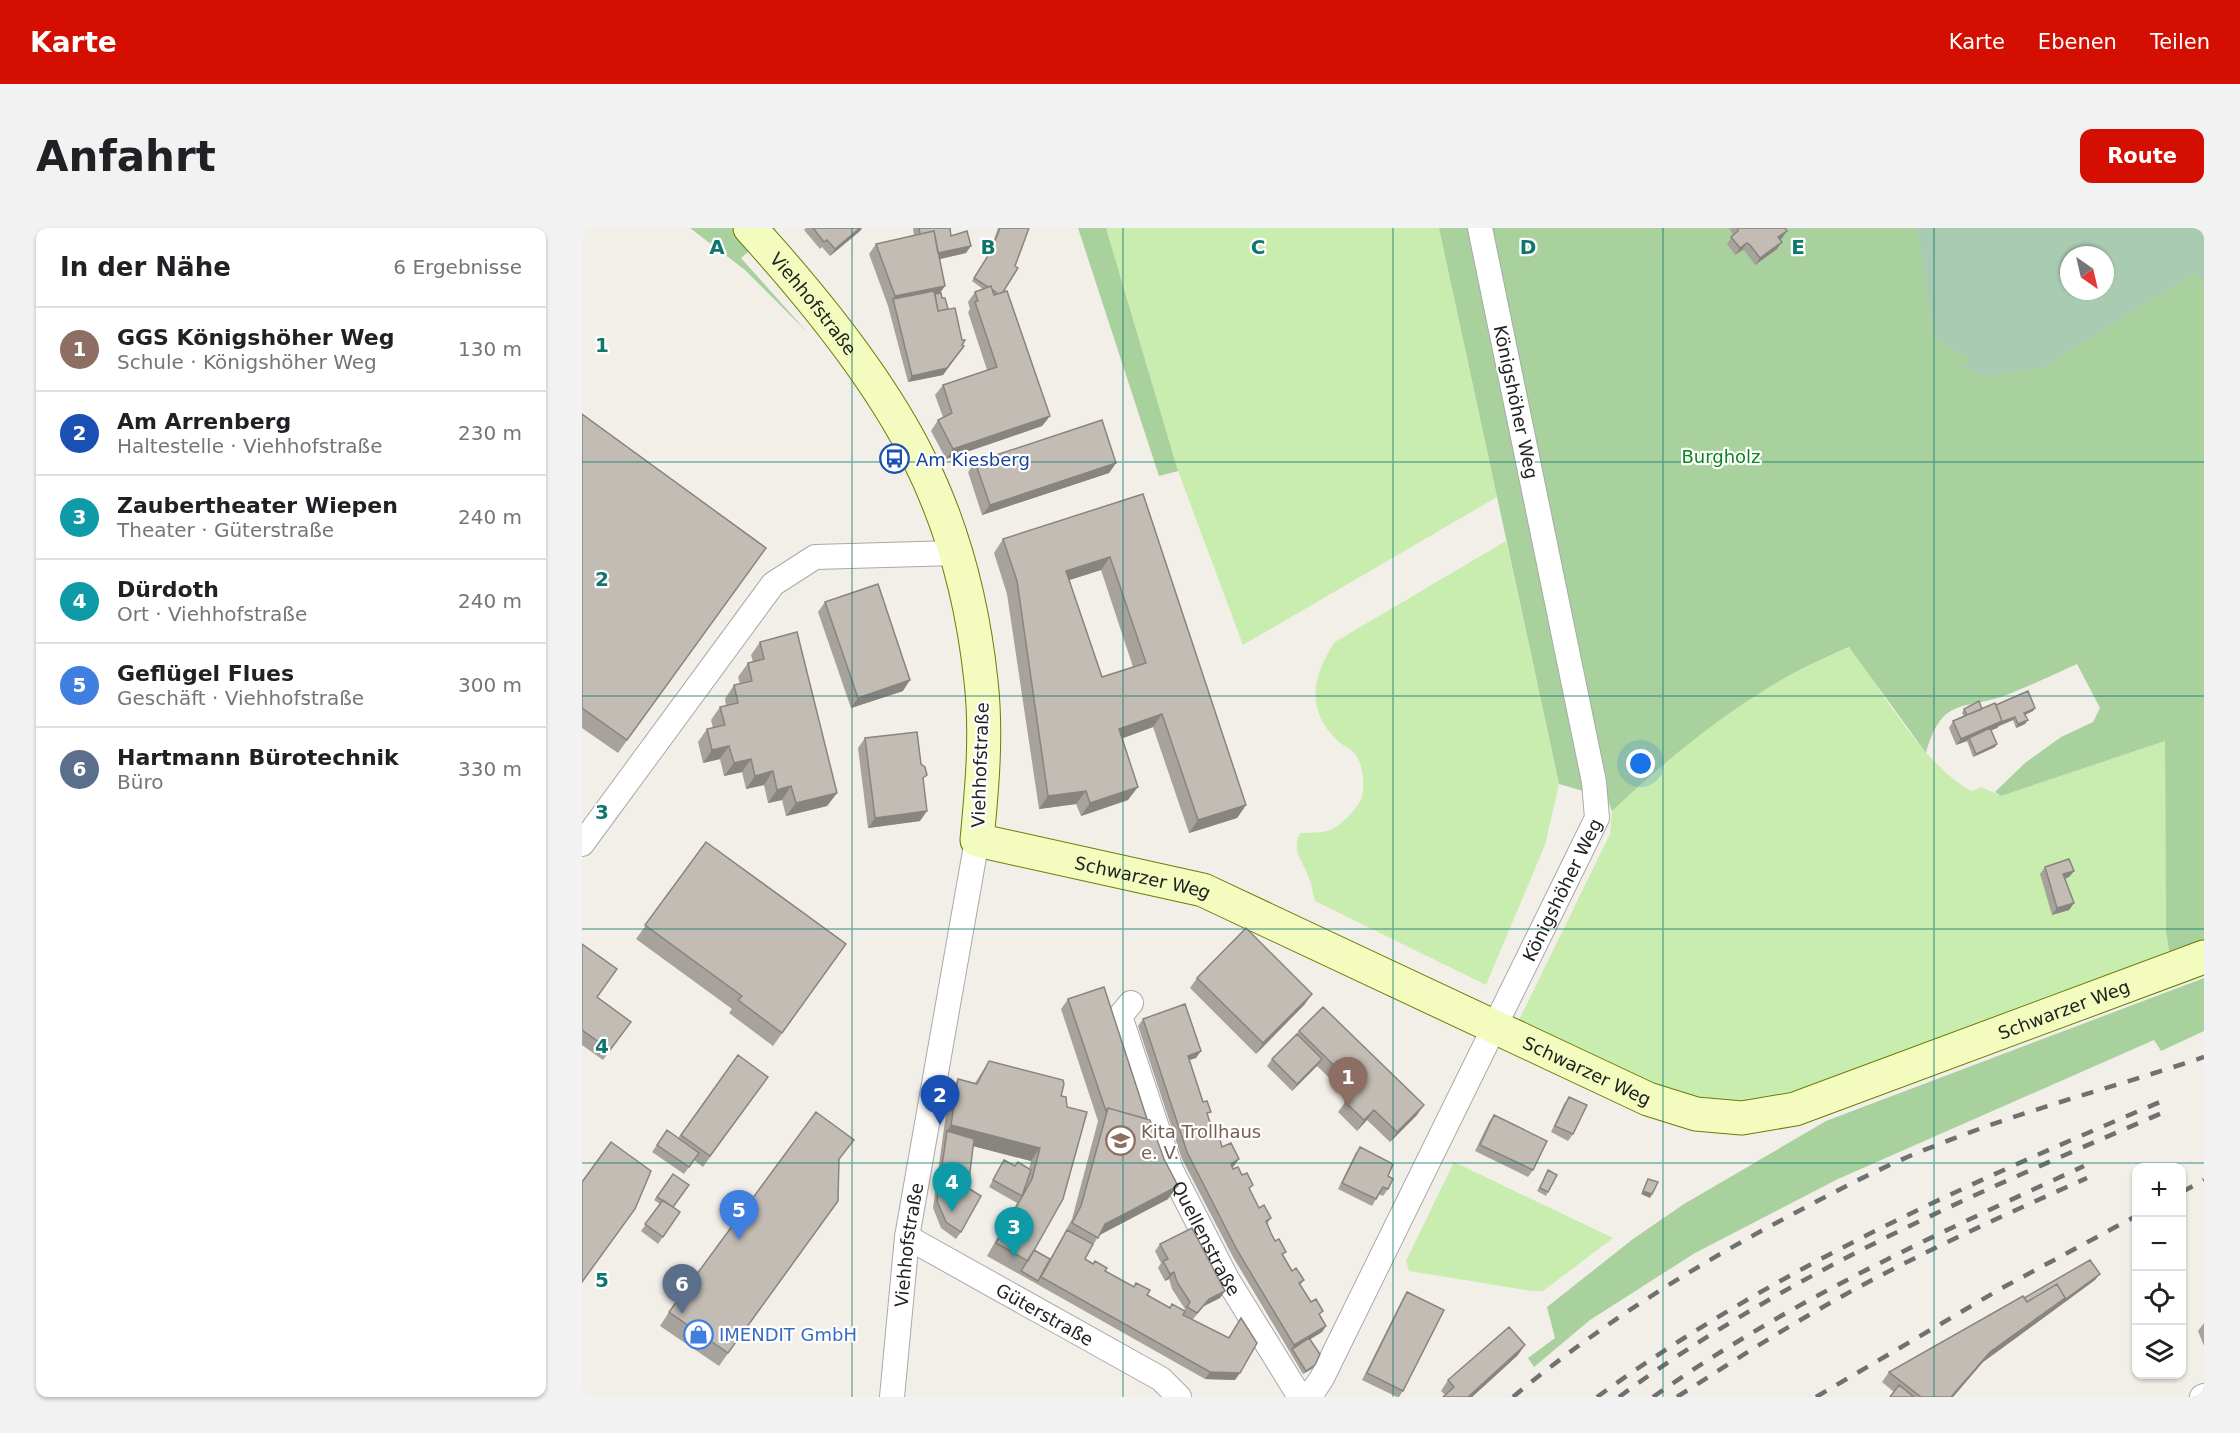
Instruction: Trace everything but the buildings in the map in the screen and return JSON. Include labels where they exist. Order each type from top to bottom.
[{"type":"street","name":"Viehhofstraße","points":[[750,228],[782,263],[818,309],[897,418],[920,460],[940,507],[955,554],[970,610],[981,683],[982,786],[977,840],[907,1237],[892,1397]]},
{"type":"street","name":"Königshöher Weg","points":[[1300,1397],[1314,1390],[1323,1378],[1597,818],[1597,801],[1480,228]]},
{"type":"street","points":[[582,844],[773,584],[815,557],[955,554]]},
{"type":"street","name":"Schwarzer Weg","points":[[977,840],[1203,890],[1648,1099],[1695,1113],[1742,1118],[1795,1109],[2204,957]]},
{"type":"street","name":"Quellenstraße","points":[[1131,1003],[1119,1016],[1171,1170],[1227,1279],[1300,1397]]},
{"type":"street","name":"Güterstraße","points":[[907,1237],[1161,1379],[1179,1397]]},
{"type":"green space","points":[[690,228],[776,228],[741,258],[808,333],[745,270]]},
{"type":"green space","points":[[1078,228],[1106,228],[1178,471],[1159,476]]},
{"type":"green space","points":[[1106,228],[1439,228],[1497,497],[1243,645],[1178,471]]},
{"type":"green space","name":"Burgholz","points":[[1439,228],[2204,228],[2204,943],[2170,955],[2166,933],[2165,741],[2001,796],[1995,792],[2025,763],[2061,737],[2093,722],[2100,708],[2077,664],[2009,694],[1957,708],[1948,713],[1940,721],[1926,753],[1849,647],[1791,675],[1737,708],[1672,757],[1612,811],[1607,798],[1559,784]]},
{"type":"green space","points":[[1917,228],[2204,228],[2204,275],[2198,279],[2194,273],[2043,368],[1982,376],[1965,367],[1969,358],[1935,339]]},
{"type":"green space","points":[[1506,541],[1559,784],[1545,845],[1486,985],[1315,901],[1297,846],[1300,833],[1324,832],[1337,826],[1353,811],[1362,796],[1363,775],[1358,759],[1327,729],[1316,705],[1317,680],[1321,667],[1335,642]]},
{"type":"green space","points":[[1850,647],[1905,726],[1937,765],[1972,791],[1981,787],[2001,796],[2165,741],[2166,933],[2170,955],[1820,1083],[1754,1102],[1720,1104],[1655,1087],[1518,1022],[1610,834],[1612,811],[1672,757],[1715,723],[1783,679]]},
{"type":"green space","points":[[2204,978],[2204,1031],[2161,1051],[2154,1040],[1838,1179],[1695,1253],[1590,1320],[1534,1367],[1528,1358],[1555,1338],[1547,1307],[1633,1239],[1684,1204],[1826,1121]]},
{"type":"green space","points":[[1454,1162],[1613,1238],[1543,1291],[1409,1271],[1406,1261]]},
{"type":"railway","points":[[1513,1397],[1579,1345],[1648,1298],[1720,1254],[1864,1177],[1918,1152],[1970,1132],[2204,1057]]},
{"type":"railway","points":[[1597,1397],[1664,1351],[1802,1269],[1946,1197],[2167,1099]]},
{"type":"railway","points":[[1619,1397],[1682,1353],[1814,1275],[1951,1206],[2162,1113]]},
{"type":"railway","points":[[1653,1397],[1704,1363],[1809,1300],[1917,1244],[2084,1166]]},
{"type":"railway","points":[[1677,1397],[1843,1296],[1981,1226],[2087,1178]]},
{"type":"railway","points":[[2186,1190],[2204,1180]]},
{"type":"railway","points":[[1816,1397],[2002,1288],[2134,1217]]},
{"type":"place","name":"Am Kiesberg","points":[[895,459]]},
{"type":"place","name":"GGS Königshöher Weg","points":[[1348,1107]]},
{"type":"place","name":"Am Arrenberg","points":[[940,1125]]},
{"type":"place","name":"Kita Trollhaus e. V.","points":[[1120,1141]]},
{"type":"place","name":"Dürdoth","points":[[952,1212]]},
{"type":"place","name":"Geflügel Flues","points":[[739,1240]]},
{"type":"place","name":"Zaubertheater Wiepen","points":[[1014,1257]]},
{"type":"place","name":"Hartmann Bürotechnik","points":[[682,1314]]},
{"type":"place","name":"IMENDIT GmbH","points":[[698,1334]]}]
